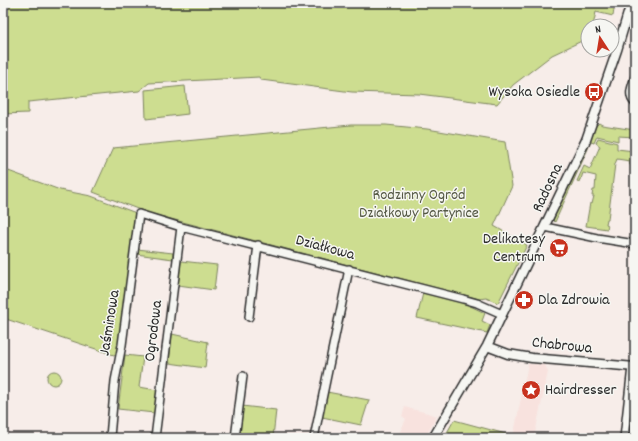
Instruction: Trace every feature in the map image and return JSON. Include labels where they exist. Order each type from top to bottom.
[{"type":"street","name":"Radosna","points":[[433,438],[487,346],[587,137],[617,50],[631,3]]},
{"type":"street","points":[[635,77],[631,93],[631,98],[635,103]]},
{"type":"street","name":"Działkowa","points":[[139,214],[182,227],[463,298],[502,314]]},
{"type":"street","name":"Jaśminowa","points":[[113,437],[115,381],[122,345],[139,214]]},
{"type":"street","name":"Ogrodowa","points":[[155,438],[182,227]]},
{"type":"street","points":[[545,227],[635,244]]},
{"type":"street","points":[[249,317],[258,245]]},
{"type":"street","points":[[314,438],[349,269]]},
{"type":"street","name":"Chabrowa","points":[[487,346],[506,354],[532,358],[633,367]]},
{"type":"street","points":[[624,438],[633,367]]},
{"type":"street","points":[[235,438],[243,376]]},
{"type":"shaded area","points":[[528,364],[545,365],[548,372],[534,438],[513,438]]},
{"type":"shaded area","points":[[405,407],[437,416],[425,438],[397,438],[406,419],[402,416]]},
{"type":"green space","points":[[3,3],[615,3],[613,16],[596,12],[595,18],[580,18],[580,42],[552,55],[513,85],[497,104],[419,94],[352,92],[261,80],[259,77],[149,83],[139,91],[28,102],[28,113],[3,114]]},
{"type":"green space","points":[[185,86],[188,114],[146,119],[145,90]]},
{"type":"green space","points":[[599,123],[602,125],[635,130],[635,137],[618,136],[618,141],[597,136],[594,143],[591,142],[555,222],[553,220],[596,126]]},
{"type":"green space","name":"Rodzinny Ogród Działkowy Partynice","points":[[351,125],[386,125],[427,129],[505,142],[512,186],[494,226],[527,245],[498,303],[486,298],[479,299],[148,213],[93,192],[113,148]]},
{"type":"green space","points":[[598,138],[617,143],[617,149],[634,151],[633,166],[630,165],[630,161],[617,159],[615,164],[608,219],[606,224],[608,225],[607,229],[586,226],[590,203],[592,204],[594,196],[592,196],[593,190],[595,190],[596,176],[583,173],[579,182],[577,181],[584,166],[590,169],[600,146],[596,143]]},
{"type":"green space","points":[[3,169],[60,190],[91,196],[136,213],[117,356],[3,318]]},
{"type":"green space","points":[[137,249],[173,253],[173,259],[136,254]]},
{"type":"green space","points":[[181,261],[217,265],[214,290],[178,285]]},
{"type":"green space","points":[[423,293],[466,304],[485,313],[482,321],[490,325],[487,333],[417,318]]},
{"type":"green space","points":[[172,334],[208,342],[205,368],[169,363]]},
{"type":"green space","points":[[125,355],[143,357],[139,387],[157,390],[154,413],[118,409]]},
{"type":"green space","points":[[54,371],[59,373],[61,378],[59,383],[54,385],[49,383],[47,378],[49,373]]},
{"type":"green space","points":[[327,392],[369,400],[361,425],[322,417]]},
{"type":"green space","points":[[242,406],[276,410],[273,437],[239,434]]},
{"type":"green space","points":[[454,420],[506,434],[505,438],[444,438]]},
{"type":"place","name":"Wysoka Osiedle","points":[[594,92]]},
{"type":"place","name":"Delikatesy Centrum","points":[[559,248]]},
{"type":"place","name":"Dla Zdrowia","points":[[524,300]]},
{"type":"place","name":"Hairdresser","points":[[531,390]]}]
